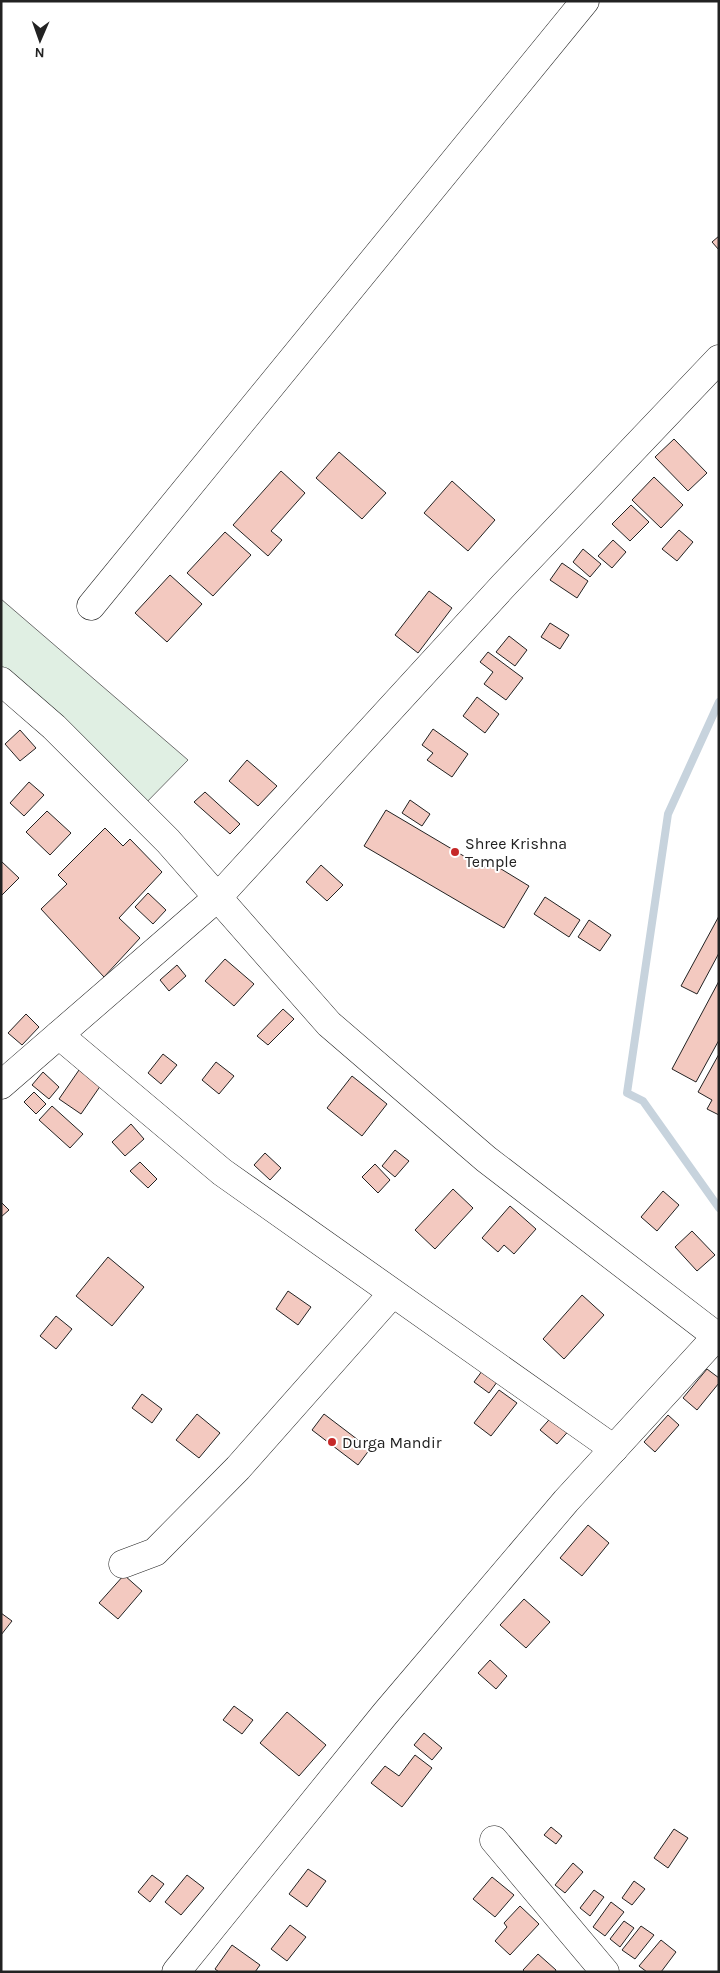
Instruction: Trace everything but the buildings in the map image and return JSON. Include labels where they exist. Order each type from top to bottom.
[{"type":"street","points":[[91,606],[585,1]]},
{"type":"street","points":[[1,1085],[218,898],[504,585],[719,358]]},
{"type":"street","points":[[1,681],[54,727],[168,841],[330,1024],[486,1159],[718,1337],[566,1502],[385,1714],[176,1972]]},
{"type":"street","points":[[59,1035],[222,1172],[614,1450]]},
{"type":"street","points":[[124,1564],[156,1552],[202,1506],[392,1294]]},
{"type":"street","points":[[494,1840],[605,1972]]},
{"type":"green space","points":[[1,599],[188,760],[138,811],[1,681]]},
{"type":"waterway","points":[[719,702],[668,814],[627,1093],[643,1101],[719,1208]]},
{"type":"place","name":"Shree Krishna Temple","points":[[455,852]]},
{"type":"place","name":"Durga Mandir","points":[[332,1442]]}]
